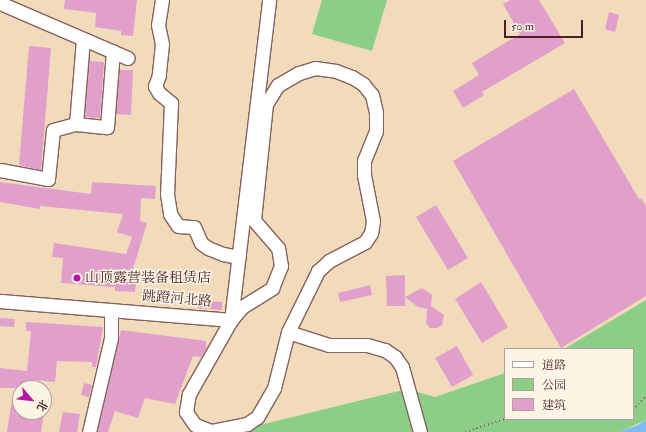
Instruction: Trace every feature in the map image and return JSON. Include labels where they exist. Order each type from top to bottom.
[{"type":"street","points":[[162,0],[158,25],[162,44],[159,75],[155,86],[159,93],[171,102],[167,194],[170,214],[178,226],[194,227],[201,243],[208,248],[239,257]]},
{"type":"street","points":[[231,320],[269,0]]},
{"type":"street","points":[[0,3],[128,58]]},
{"type":"street","points":[[76,124],[83,39]]},
{"type":"street","points":[[0,170],[48,180],[54,130],[76,124],[106,127],[112,51]]},
{"type":"street","points":[[315,68],[336,71],[364,84],[372,95],[376,113],[376,131],[364,160],[364,175],[373,221],[371,233],[365,242],[322,265],[288,332],[274,388],[257,416],[247,424],[212,431],[195,425],[186,412],[189,394],[231,320],[242,307],[272,288],[281,266],[278,248],[254,220],[266,104],[278,85],[299,73],[315,68]]},
{"type":"street","name":"跳蹬河北路","points":[[0,301],[231,320]]},
{"type":"street","points":[[89,432],[111,338],[111,310]]},
{"type":"street","points":[[288,332],[329,345],[367,345],[385,350],[402,367],[420,432]]},
{"type":"path","points":[[634,409],[646,396]]},
{"type":"path","points":[[466,432],[504,420]]},
{"type":"green space","points":[[322,0],[387,0],[372,51],[312,34]]},
{"type":"green space","points":[[646,300],[646,420],[619,432],[232,432],[407,389],[435,397],[504,373],[504,420],[634,420],[634,348],[566,348]]},
{"type":"water","points":[[646,420],[646,432],[619,432],[638,425]]},
{"type":"building","points":[[65,0],[137,0],[133,36],[121,35],[121,31],[95,27],[96,13],[64,9]]},
{"type":"building","points":[[510,0],[539,0],[565,43],[482,92],[484,95],[463,108],[453,91],[479,75],[472,63],[520,34],[503,4]]},
{"type":"building","points":[[609,12],[619,15],[615,32],[605,29]]},
{"type":"building","points":[[29,46],[51,48],[41,170],[19,165]]},
{"type":"building","points":[[89,61],[104,62],[100,118],[85,117]]},
{"type":"building","points":[[120,70],[133,70],[131,115],[116,114]]},
{"type":"building","points":[[574,89],[639,199],[641,198],[646,206],[646,296],[561,348],[453,161]]},
{"type":"building","points":[[0,182],[91,194],[92,182],[156,186],[155,199],[141,198],[140,221],[147,223],[129,282],[136,283],[135,292],[115,291],[115,287],[61,283],[63,258],[52,257],[54,243],[126,254],[132,237],[117,232],[123,214],[40,206],[40,209],[0,202]]},
{"type":"building","points":[[436,205],[468,258],[448,270],[416,217]]},
{"type":"building","points":[[405,275],[405,306],[387,306],[386,276]]},
{"type":"building","points":[[481,282],[508,327],[482,343],[455,299]]},
{"type":"building","points":[[370,285],[372,295],[340,302],[338,293]]},
{"type":"building","points":[[422,288],[432,295],[431,306],[444,315],[442,325],[437,328],[430,328],[426,323],[427,309],[418,307],[405,297]]},
{"type":"building","points":[[197,300],[222,302],[222,310],[197,308]]},
{"type":"building","points":[[0,318],[15,319],[14,327],[0,326]]},
{"type":"building","points":[[26,322],[103,327],[96,367],[92,367],[92,362],[57,361],[55,382],[52,382],[52,380],[12,380],[12,388],[0,388],[0,368],[27,371],[31,331],[26,331]]},
{"type":"building","points":[[121,330],[206,341],[206,349],[201,357],[193,356],[175,404],[145,398],[138,418],[115,411],[108,432],[97,432]]},
{"type":"building","points":[[457,346],[473,375],[452,387],[435,358]]},
{"type":"building","points":[[84,383],[92,385],[89,397],[81,395]]},
{"type":"building","points":[[12,400],[12,420],[43,420],[41,432],[7,432]]},
{"type":"building","points":[[63,412],[80,414],[77,432],[59,432]]},
{"type":"place","name":"山顶露营装备租赁店","points":[[77,278]]}]
